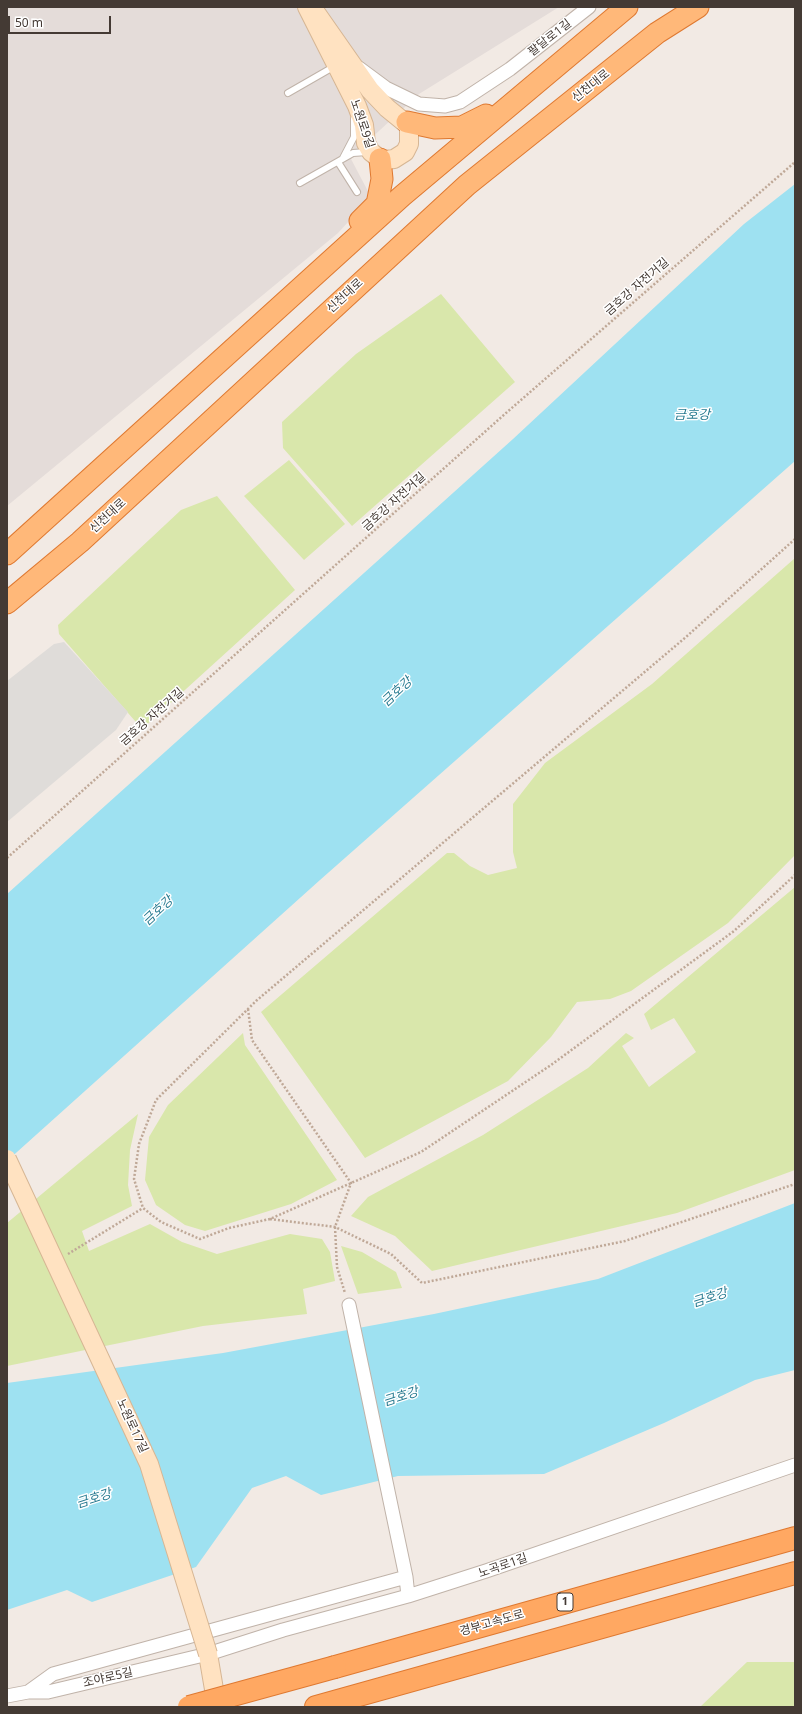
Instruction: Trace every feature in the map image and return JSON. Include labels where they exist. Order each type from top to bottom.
[{"type":"highway","points":[[408,124],[435,128],[462,127],[491,112],[606,18],[623,7]]},
{"type":"highway","points":[[7,554],[402,196],[627,7]]},
{"type":"highway","name":"신천대로","points":[[7,603],[80,542],[467,185],[657,33],[698,7]]},
{"type":"highway","points":[[230,352],[377,204],[382,179],[375,156]]},
{"type":"highway","points":[[7,614],[80,542]]},
{"type":"highway","name":"경부고속도로","points":[[189,1707],[795,1538]]},
{"type":"highway","points":[[316,1707],[795,1573]]},
{"type":"main road","name":"노원로9길","points":[[312,7],[343,68],[364,125],[366,143],[375,156],[394,159],[405,152],[408,144],[408,124],[387,108],[370,90],[343,68]]},
{"type":"main road","name":"노원로17길","points":[[7,1159],[149,1464],[208,1654],[217,1707]]},
{"type":"street","name":"팔달로1길","points":[[343,68],[362,71],[386,88],[419,104],[446,106],[460,102],[510,69],[589,7]]},
{"type":"street","points":[[349,1305],[406,1577],[408,1596]]},
{"type":"street","name":"노곡로1길","points":[[208,1654],[283,1630],[408,1596],[494,1569],[795,1465]]},
{"type":"street","points":[[28,1692],[53,1674],[406,1577]]},
{"type":"street","name":"조야로5길","points":[[7,1696],[28,1692],[48,1692],[208,1654]]},
{"type":"lane","points":[[288,93],[343,68],[355,122],[354,137],[340,160]]},
{"type":"lane","points":[[300,183],[353,152],[363,151],[375,156]]},
{"type":"lane","points":[[340,160],[357,192]]},
{"type":"path","name":"금호강 자전거길","points":[[7,858],[506,413],[795,162]]},
{"type":"path","points":[[795,539],[686,637],[248,1008],[156,1100],[138,1144],[134,1179],[143,1208],[161,1222],[200,1239],[230,1228],[270,1219],[421,1152],[551,1065],[734,932],[795,875]]},
{"type":"path","points":[[248,1008],[252,1040],[351,1183]]},
{"type":"path","points":[[349,1305],[336,1267],[335,1227],[351,1183]]},
{"type":"path","points":[[270,1219],[335,1227],[391,1254],[422,1283],[625,1241],[795,1184]]},
{"type":"path","points":[[56,1262],[143,1208]]},
{"type":"shaded area","points":[[7,7],[559,7],[419,94],[366,143],[351,159],[371,197],[338,233],[7,506]]},
{"type":"shaded area","points":[[64,642],[128,712],[116,730],[7,822],[7,681],[54,644]]},
{"type":"green space","points":[[441,294],[515,382],[352,526],[283,448],[282,422],[356,354]]},
{"type":"green space","points":[[289,460],[345,524],[304,560],[244,496]]},
{"type":"green space","points":[[217,496],[295,590],[142,729],[59,634],[58,625],[181,510]]},
{"type":"green space","points":[[795,558],[795,855],[728,923],[631,991],[610,999],[577,1002],[551,1037],[508,1081],[365,1158],[261,1012],[447,853],[454,853],[470,866],[488,875],[517,868],[513,852],[513,804],[545,763],[652,684]]},
{"type":"green space","points":[[795,887],[795,1170],[677,1213],[432,1271],[395,1236],[351,1216],[368,1197],[483,1135],[588,1068],[626,1033],[634,1038],[622,1046],[649,1087],[696,1052],[674,1018],[651,1030],[644,1014]]},
{"type":"green space","points":[[243,1033],[245,1045],[337,1180],[291,1204],[205,1231],[185,1225],[156,1205],[145,1180],[149,1137],[168,1105]]},
{"type":"green space","points":[[138,1114],[130,1150],[128,1185],[132,1206],[82,1231],[89,1251],[150,1224],[182,1242],[217,1254],[290,1234],[322,1239],[330,1252],[335,1281],[303,1289],[307,1314],[203,1326],[7,1366],[7,1223]]},
{"type":"green space","points":[[341,1246],[362,1252],[396,1272],[402,1288],[358,1294]]},
{"type":"green space","points":[[747,1662],[795,1662],[795,1707],[700,1707]]},
{"type":"water","name":"금호강","points":[[795,184],[795,461],[320,880],[7,1161],[7,894],[513,439],[744,224]]},
{"type":"water","name":"금호강","points":[[795,1203],[795,1370],[755,1380],[664,1423],[544,1474],[398,1476],[321,1495],[286,1476],[252,1488],[196,1567],[92,1602],[67,1590],[7,1610],[7,1383],[223,1353],[434,1314],[598,1279]]}]
